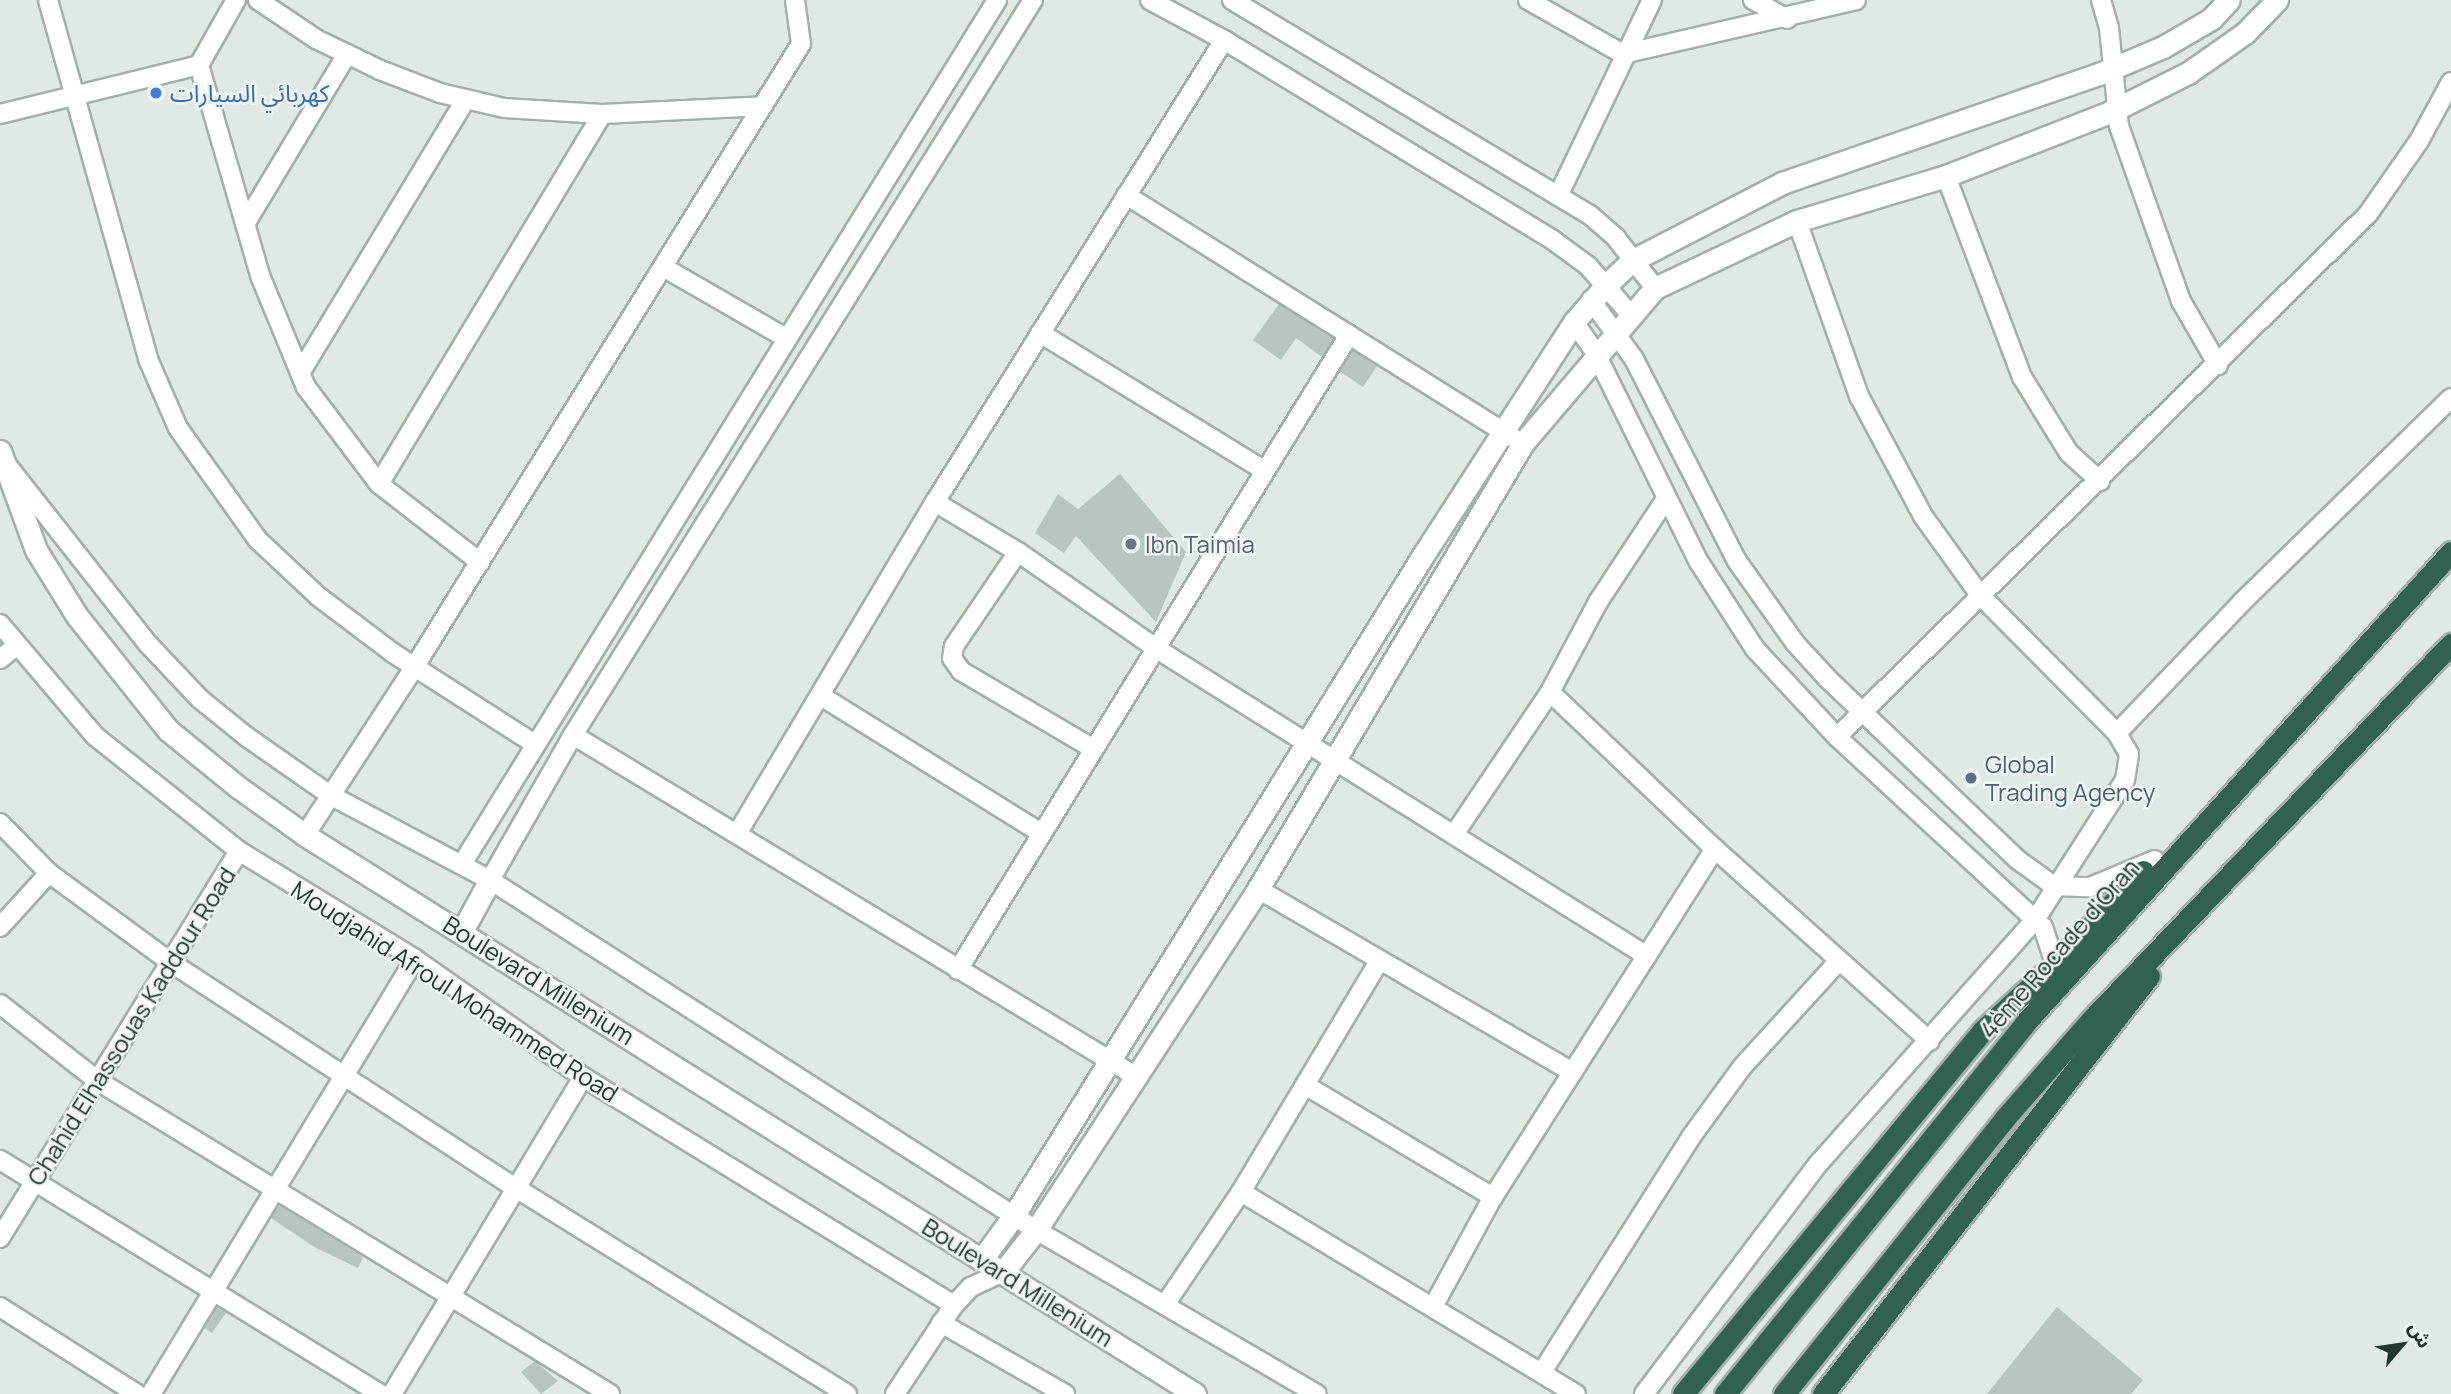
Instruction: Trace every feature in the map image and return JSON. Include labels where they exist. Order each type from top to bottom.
[{"type":"highway","name":"4ème Rocade d'Oran","points":[[1725,1394],[2025,1023],[2451,552]]},
{"type":"highway","points":[[1784,1394],[2005,1118],[2093,1018],[2193,917],[2451,644]]},
{"type":"highway","points":[[1683,1394],[1982,1031],[2055,964],[2155,860],[2213,815]]},
{"type":"highway","points":[[1823,1394],[2091,1055],[2193,917]]},
{"type":"main road","points":[[983,1258],[1014,1215],[1307,740],[1503,431],[1591,300],[1633,260],[1782,183],[2114,68],[2199,26],[2229,0]]},
{"type":"main road","points":[[1003,1272],[1036,1230],[1258,889],[1523,443],[1615,330],[1655,288],[1797,221],[1946,176],[2118,108],[2188,74],[2245,33],[2277,0]]},
{"type":"main road","name":"Boulevard Millenium","points":[[1,455],[36,550],[120,675],[168,730],[305,835],[983,1258],[1195,1394]]},
{"type":"main road","points":[[462,931],[491,880]]},
{"type":"street","points":[[48,0],[148,359],[178,428],[258,540],[319,597],[415,666],[533,743]]},
{"type":"street","points":[[236,0],[199,65],[265,290],[300,373],[379,484],[480,562]]},
{"type":"street","points":[[258,0],[347,54],[466,99],[504,108],[602,114],[763,106]]},
{"type":"street","points":[[305,835],[415,666],[801,44],[795,0]]},
{"type":"street","points":[[462,864],[533,743],[997,0]]},
{"type":"street","points":[[491,880],[573,735],[1033,0]]},
{"type":"street","points":[[1150,0],[1224,40],[1554,241],[1606,285],[1630,314]]},
{"type":"street","points":[[1232,0],[1604,226],[1655,288]]},
{"type":"street","points":[[1528,0],[1623,54],[1787,19],[1856,0]]},
{"type":"street","points":[[1558,196],[1623,54],[1652,0]]},
{"type":"street","points":[[1753,0],[1787,19]]},
{"type":"street","points":[[2101,0],[2114,68],[2119,127],[2181,301],[2218,365]]},
{"type":"street","points":[[737,834],[934,502],[1224,40]]},
{"type":"street","points":[[245,224],[347,54]]},
{"type":"street","points":[[0,114],[199,65]]},
{"type":"street","points":[[1837,737],[2218,365],[2368,214],[2419,141],[2451,82]]},
{"type":"street","points":[[300,373],[466,99]]},
{"type":"street","points":[[379,484],[602,114]]},
{"type":"street","points":[[1946,176],[2022,377],[2069,453],[2100,481]]},
{"type":"street","points":[[1126,195],[1523,443]]},
{"type":"street","points":[[1644,1394],[1819,1163],[2035,920],[2054,886],[2125,780],[2129,754],[2117,733],[1980,595],[1923,516],[1858,396],[1797,221]]},
{"type":"street","points":[[663,267],[786,338]]},
{"type":"street","points":[[1591,300],[1615,330],[1643,374],[1737,561],[1795,643],[1863,712],[2018,860],[2054,886],[2090,887],[2155,860]]},
{"type":"street","points":[[1574,322],[1596,354],[1666,499],[1748,639],[1776,675],[1837,737],[2035,920],[2048,936],[2055,964]]},
{"type":"street","points":[[1040,333],[1265,471]]},
{"type":"street","points":[[958,970],[1349,335]]},
{"type":"street","points":[[761,378],[788,395]]},
{"type":"street","points":[[2117,733],[2242,602],[2451,398]]},
{"type":"street","points":[[1,455],[45,508],[148,644],[200,699],[247,737],[330,794],[491,880],[1036,1230],[1166,1303],[1317,1394]]},
{"type":"street","points":[[1455,833],[1550,692],[1598,603],[1666,499]]},
{"type":"street","points":[[934,502],[1018,552],[1157,649],[1307,740],[1647,956]]},
{"type":"street","points":[[1018,552],[954,646],[952,657],[961,671],[1094,749]]},
{"type":"street","name":"Moudjahid Afroul Mohammed Road","points":[[0,624],[95,736],[149,783],[239,850],[415,959],[583,1077],[954,1305]]},
{"type":"street","points":[[0,660],[16,646]]},
{"type":"street","points":[[1550,692],[1838,962],[1930,1041]]},
{"type":"street","points":[[821,696],[1041,833]]},
{"type":"street","points":[[573,735],[1137,1077]]},
{"type":"street","points":[[0,824],[49,873],[170,962],[516,1188],[847,1394]]},
{"type":"street","points":[[1434,1305],[1493,1197],[1715,849]]},
{"type":"street","name":"Chahid Elhassouas Kaddour Road","points":[[0,1238],[239,850]]},
{"type":"street","points":[[0,928],[49,873]]},
{"type":"street","points":[[1258,889],[1573,1072]]},
{"type":"street","points":[[151,1394],[341,1076],[415,959]]},
{"type":"street","points":[[1166,1303],[1241,1192],[1379,961]]},
{"type":"street","points":[[1542,1372],[1691,1137],[1742,1067],[1838,962]]},
{"type":"street","points":[[0,1004],[98,1081],[610,1394]]},
{"type":"street","points":[[392,1394],[583,1077]]},
{"type":"street","points":[[1305,1085],[1493,1197]]},
{"type":"street","points":[[0,1160],[380,1394]]},
{"type":"street","points":[[1241,1192],[1434,1305],[1576,1394]]},
{"type":"street","points":[[895,1394],[941,1323],[971,1287],[983,1258]]},
{"type":"street","points":[[971,1287],[1003,1272]]},
{"type":"street","points":[[0,1307],[136,1394]]},
{"type":"street","points":[[941,1323],[1065,1394]]},
{"type":"building","points":[[1279,304],[1334,338],[1322,357],[1296,338],[1281,360],[1253,340]]},
{"type":"building","points":[[1353,350],[1377,366],[1363,387],[1339,371]]},
{"type":"building","name":"Ibn Taimia","points":[[1120,474],[1186,552],[1156,622],[1076,536],[1064,553],[1035,533],[1058,494],[1078,509]]},
{"type":"building","points":[[279,1205],[363,1257],[358,1268],[316,1248],[271,1218]]},
{"type":"building","points":[[217,1307],[226,1313],[212,1333],[205,1328]]},
{"type":"building","points":[[2057,1307],[2143,1380],[2131,1394],[1987,1394]]},
{"type":"building","points":[[535,1361],[558,1381],[541,1394],[521,1372]]},
{"type":"place","name":"كهربائي السيارات","points":[[156,93]]},
{"type":"place","name":"Ibn Taimia","points":[[1131,544]]},
{"type":"place","name":"Global Trading Agency","points":[[1971,778]]}]
